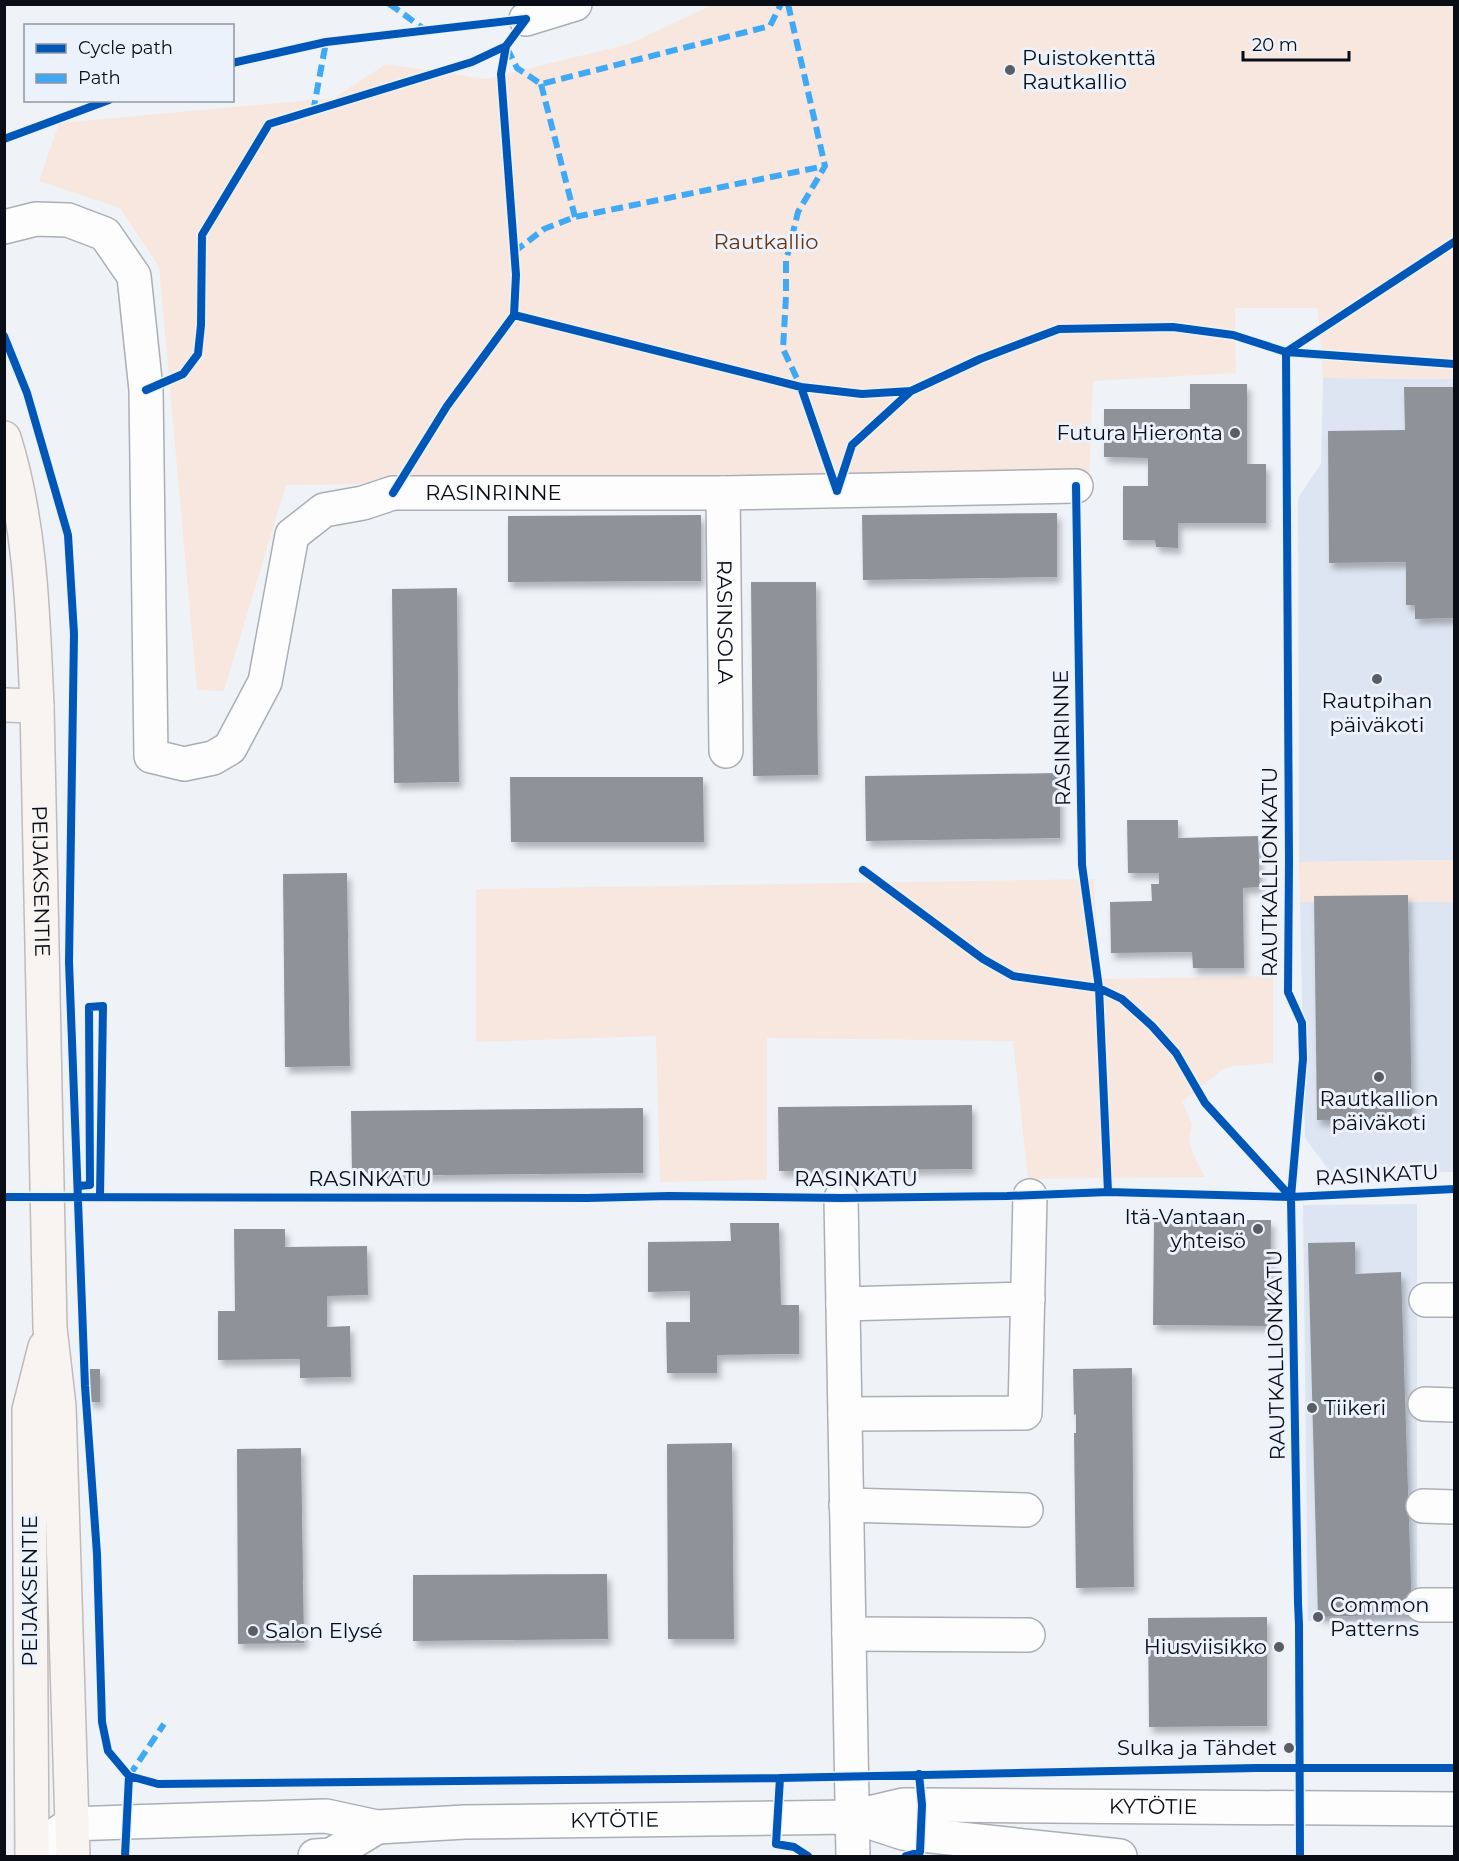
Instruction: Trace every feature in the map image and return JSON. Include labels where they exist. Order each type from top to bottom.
[{"type":"main road","name":"PEIJAKSENTIE","points":[[4,438],[15,472],[26,531],[34,634],[50,1328],[59,1406],[73,1857]]},
{"type":"main road","points":[[4,705],[37,706]]},
{"type":"main road","name":"PEIJAKSENTIE","points":[[35,1855],[29,1410],[50,1328]]},
{"type":"street","points":[[526,19],[575,4]]},
{"type":"street","name":"RASINRINNE","points":[[4,227],[36,219],[68,220],[105,234],[134,276],[146,390],[151,756],[184,764],[213,758],[230,748],[265,682],[292,535],[324,510],[393,494],[723,493],[1076,486]]},
{"type":"street","name":"RASINSOLA","points":[[723,493],[726,751]]},
{"type":"street","points":[[845,1414],[1025,1413],[1030,1196]]},
{"type":"street","points":[[841,1198],[853,1857]]},
{"type":"street","points":[[843,1305],[1028,1299]]},
{"type":"street","points":[[846,1505],[1026,1510]]},
{"type":"street","points":[[1422,1605],[1455,1605]]},
{"type":"street","points":[[849,1634],[1028,1635]]},
{"type":"street","name":"KYTÖTIE","points":[[315,1857],[477,1822],[852,1817],[903,1805],[1455,1809]]},
{"type":"street","name":"KYTÖTIE","points":[[71,1824],[326,1816],[378,1842]]},
{"type":"street","name":"KYTÖTIE","points":[[852,1817],[903,1833],[1120,1857]]},
{"type":"street","points":[[35,1855],[71,1824]]},
{"type":"shaded area","name":"Rautpihan päiväkoti","points":[[1323,378],[1454,379],[1454,860],[1299,862],[1298,498],[1321,464]]},
{"type":"shaded area","name":"Rautkallion päiväkoti","points":[[1300,902],[1454,902],[1454,1172],[1331,1173],[1305,1138]]},
{"type":"shaded area","points":[[1417,1204],[1417,1621],[1308,1621],[1303,1205]]},
{"type":"green space","name":"Rautkallio","points":[[712,5],[1454,5],[1454,379],[1323,378],[1318,308],[1235,308],[1236,373],[1093,381],[1089,476],[286,485],[224,691],[197,690],[159,267],[120,208],[39,181],[59,123],[334,98],[386,64],[486,79],[629,44]]},
{"type":"green space","points":[[1454,860],[1454,902],[1300,902],[1299,862]]},
{"type":"green space","points":[[1094,879],[1099,979],[1273,976],[1273,1063],[1233,1066],[1222,1070],[1182,1102],[1192,1124],[1189,1140],[1193,1154],[1205,1177],[1028,1179],[1013,1041],[767,1038],[767,1180],[660,1182],[656,1036],[476,1042],[476,889]]},
{"type":"building","points":[[1190,384],[1247,384],[1247,464],[1266,464],[1266,523],[1178,523],[1178,548],[1156,547],[1155,540],[1123,540],[1123,486],[1148,486],[1148,458],[1104,457],[1104,409],[1190,409]]},
{"type":"building","points":[[1404,387],[1454,387],[1454,618],[1415,619],[1415,605],[1406,605],[1406,562],[1329,563],[1328,431],[1405,430]]},
{"type":"building","points":[[1057,513],[1057,577],[863,580],[862,515]]},
{"type":"building","points":[[701,515],[701,581],[508,582],[508,516]]},
{"type":"building","points":[[751,582],[816,582],[818,775],[753,776]]},
{"type":"building","points":[[457,588],[459,782],[394,783],[392,589]]},
{"type":"building","points":[[1060,773],[1060,838],[866,841],[865,776]]},
{"type":"building","points":[[510,777],[703,777],[704,842],[511,842]]},
{"type":"building","points":[[1127,820],[1178,820],[1178,838],[1258,836],[1260,887],[1243,888],[1244,968],[1193,968],[1192,952],[1111,953],[1110,902],[1152,901],[1151,884],[1159,884],[1159,873],[1128,873]]},
{"type":"building","points":[[347,873],[350,1066],[285,1067],[283,874]]},
{"type":"building","points":[[1408,895],[1412,1119],[1317,1120],[1314,896]]},
{"type":"building","points":[[972,1105],[972,1169],[779,1171],[778,1107]]},
{"type":"building","points":[[643,1108],[643,1173],[352,1176],[351,1111]]},
{"type":"building","points":[[1154,1220],[1271,1220],[1270,1326],[1153,1325]]},
{"type":"building","points":[[730,1223],[779,1223],[781,1305],[799,1305],[799,1354],[717,1355],[717,1373],[667,1373],[666,1322],[690,1322],[690,1291],[648,1292],[648,1242],[731,1241]]},
{"type":"building","points":[[234,1229],[285,1229],[285,1247],[367,1246],[368,1295],[327,1296],[327,1327],[350,1326],[351,1377],[300,1378],[300,1359],[218,1360],[218,1311],[235,1311]]},
{"type":"building","points":[[1355,1242],[1355,1274],[1401,1272],[1412,1614],[1318,1617],[1308,1243]]},
{"type":"building","points":[[1132,1368],[1134,1587],[1076,1588],[1074,1433],[1076,1433],[1076,1414],[1074,1415],[1073,1369]]},
{"type":"building","points":[[89,1369],[100,1369],[100,1402],[89,1402]]},
{"type":"building","points":[[732,1443],[734,1639],[668,1639],[667,1444]]},
{"type":"building","points":[[301,1448],[304,1643],[238,1644],[237,1449]]},
{"type":"building","points":[[607,1574],[608,1639],[413,1641],[413,1575]]},
{"type":"building","points":[[1267,1617],[1267,1726],[1149,1727],[1148,1618]]},
{"type":"marked path","points":[[389,4],[426,30]]},
{"type":"marked path","points":[[507,48],[517,68],[541,84],[770,26],[781,4]]},
{"type":"marked path","points":[[788,4],[825,166],[798,212],[786,261],[783,349],[801,387]]},
{"type":"marked path","points":[[313,112],[326,42]]},
{"type":"marked path","points":[[541,84],[575,217]]},
{"type":"marked path","points":[[514,252],[544,229],[575,217],[825,166]]},
{"type":"marked path","points":[[129,1776],[164,1724]]},
{"type":"cycle path","points":[[234,63],[326,42],[526,19]]},
{"type":"cycle path","points":[[146,390],[183,374],[198,354],[201,325],[202,235],[269,124],[472,62],[506,46],[526,19]]},
{"type":"cycle path","points":[[393,493],[447,406],[514,315],[516,275],[501,74],[506,46]]},
{"type":"cycle path","points":[[4,139],[104,102]]},
{"type":"cycle path","points":[[1286,352],[1454,242]]},
{"type":"cycle path","points":[[514,315],[801,387],[862,394],[911,391],[980,359],[1059,329],[1173,327],[1233,335],[1286,352],[1454,364]]},
{"type":"cycle path","points":[[4,336],[27,393],[68,535],[74,634],[69,962],[85,1386],[97,1554],[102,1722],[108,1751],[129,1776],[158,1784],[780,1778],[1256,1768],[1454,1768]]},
{"type":"cycle path","name":"RAUTKALLIONKATU","points":[[1286,352],[1288,992],[1302,1023],[1303,1059],[1291,1197],[1299,1625],[1300,1856]]},
{"type":"cycle path","points":[[801,387],[837,491]]},
{"type":"cycle path","points":[[837,491],[852,445],[911,391]]},
{"type":"cycle path","points":[[1076,486],[1082,865],[1099,988],[1108,1192]]},
{"type":"cycle path","points":[[863,870],[983,959],[1013,976],[1099,988],[1122,999],[1152,1026],[1176,1053],[1205,1103],[1291,1197]]},
{"type":"cycle path","points":[[78,1186],[90,1185],[89,1007],[103,1006],[100,1196]]},
{"type":"cycle path","name":"RASINKATU","points":[[4,1197],[841,1198],[1108,1192],[1291,1197],[1454,1189]]},
{"type":"cycle path","points":[[906,1856],[920,1852],[922,1805],[919,1774]]},
{"type":"cycle path","points":[[125,1856],[129,1776]]},
{"type":"cycle path","points":[[780,1778],[776,1844],[794,1847],[808,1856]]},
{"type":"place","name":"Puistokenttä Rautkallio","points":[[1010,70]]},
{"type":"place","name":"Futura Hieronta","points":[[1235,433]]},
{"type":"place","name":"Rautpihan päiväkoti","points":[[1377,679]]},
{"type":"place","name":"Rautkallion päiväkoti","points":[[1379,1077]]},
{"type":"place","name":"Itä-Vantaan yhteisö","points":[[1258,1229]]},
{"type":"place","name":"Tiikeri","points":[[1312,1408]]},
{"type":"place","name":"Common Patterns","points":[[1318,1617]]},
{"type":"place","name":"Salon Elysé","points":[[253,1631]]},
{"type":"place","name":"Hiusviisikko","points":[[1279,1647]]},
{"type":"place","name":"Sulka ja Tähdet","points":[[1289,1748]]}]
